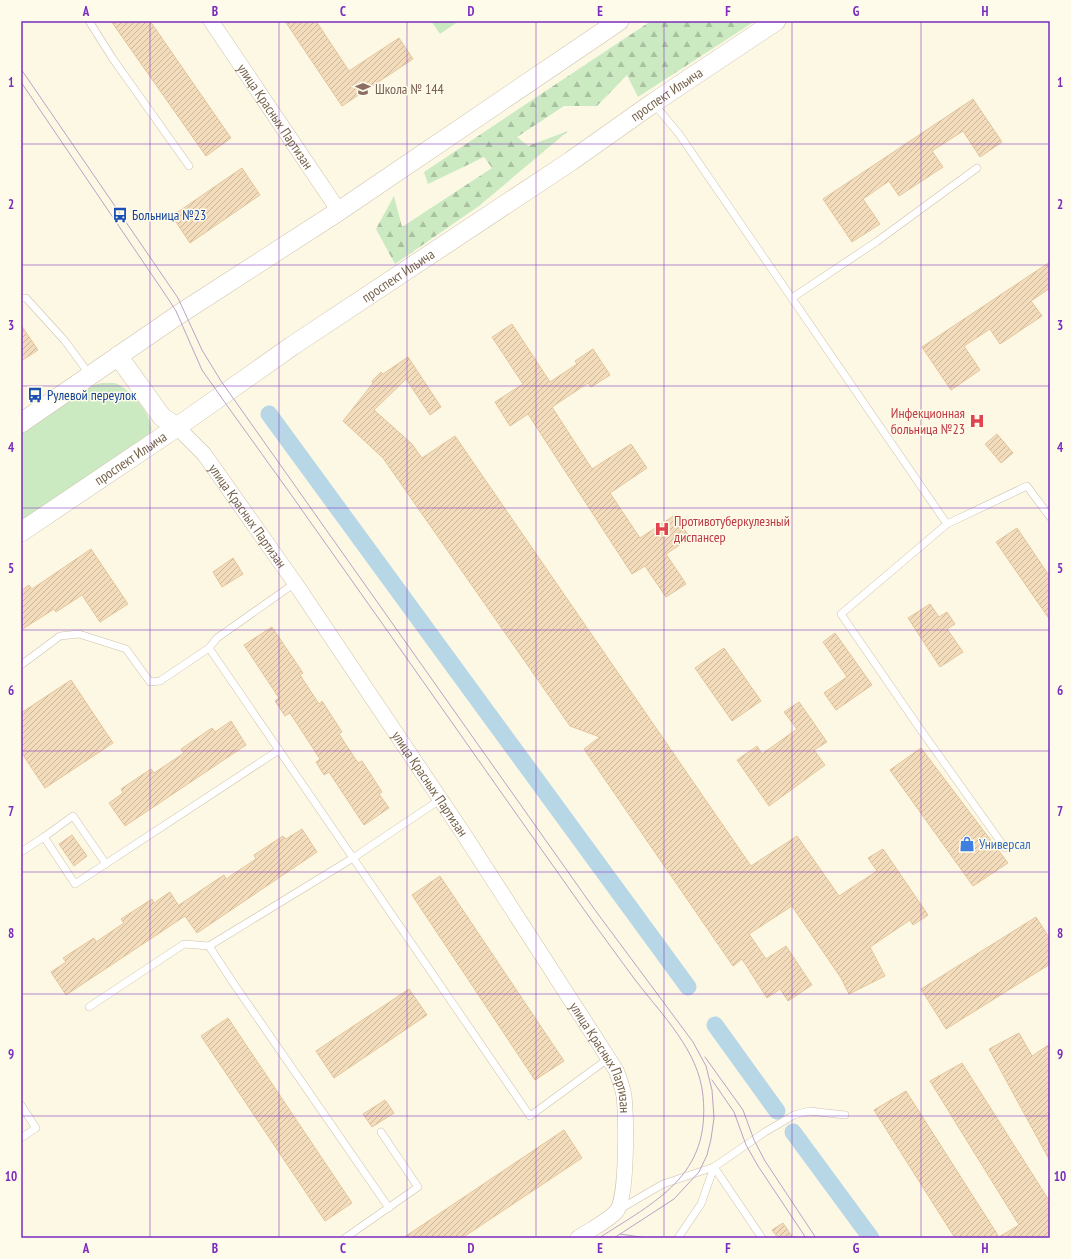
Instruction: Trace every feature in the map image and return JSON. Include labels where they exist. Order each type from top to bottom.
[{"type":"street","name":"улица Красных Партизан","points":[[211,21],[339,211]]},
{"type":"street","points":[[21,423],[118,356],[339,211],[619,21]]},
{"type":"street","name":"проспект Ильича","points":[[21,532],[177,427],[292,346],[571,161],[653,103],[776,21]]},
{"type":"street","name":"улица Красных Партизан","points":[[118,356],[162,417],[177,427],[204,454],[295,582],[441,799],[610,1058],[622,1088],[624,1110],[624,1185],[622,1200],[616,1211]]},
{"type":"street","points":[[578,1238],[616,1211]]},
{"type":"lane","points":[[89,21],[113,60],[189,166]]},
{"type":"lane","points":[[653,103],[679,134],[947,524]]},
{"type":"lane","points":[[792,298],[876,242],[977,168]]},
{"type":"lane","points":[[23,299],[65,341],[90,375]]},
{"type":"lane","points":[[1005,848],[918,726],[841,614],[947,524],[1027,486],[1050,517]]},
{"type":"lane","points":[[21,665],[60,636],[79,634],[126,649],[150,682],[160,681],[209,648],[216,638],[295,582]]},
{"type":"lane","points":[[209,648],[530,1116],[610,1058]]},
{"type":"lane","points":[[44,837],[75,884],[279,750]]},
{"type":"lane","points":[[90,1007],[184,944],[209,946],[353,858],[441,799]]},
{"type":"lane","points":[[21,852],[73,816],[106,864]]},
{"type":"lane","points":[[209,946],[389,1208]]},
{"type":"lane","points":[[21,1105],[36,1128],[21,1138]]},
{"type":"lane","points":[[616,1211],[663,1184],[714,1168],[765,1132],[794,1115],[809,1111],[845,1114]]},
{"type":"lane","points":[[345,1238],[418,1187],[381,1132]]},
{"type":"lane","points":[[678,1238],[701,1204],[714,1168]]},
{"type":"lane","points":[[714,1168],[762,1238]]},
{"type":"green space","points":[[431,21],[459,21],[440,34]]},
{"type":"green space","points":[[651,21],[755,21],[638,97],[627,75],[597,106],[564,106],[517,137],[528,146],[568,131],[479,206],[395,264],[376,229],[394,196],[402,227],[492,168],[484,157],[428,184],[424,172]]},
{"type":"green space","points":[[101,383],[114,383],[120,385],[139,403],[149,418],[151,426],[151,432],[147,440],[21,522],[21,432],[88,387]]},
{"type":"building","points":[[111,21],[150,21],[231,138],[206,156]]},
{"type":"building","points":[[285,21],[316,21],[349,71],[399,38],[413,59],[342,106]]},
{"type":"building","points":[[973,99],[1002,142],[980,157],[963,131],[932,151],[943,167],[899,196],[889,181],[863,199],[880,224],[852,242],[823,199]]},
{"type":"building","points":[[242,168],[260,195],[190,243],[172,216]]},
{"type":"building","points":[[1050,262],[1050,288],[1031,301],[1042,316],[1000,344],[990,329],[964,346],[980,370],[951,390],[922,347]]},
{"type":"building","points":[[512,324],[550,382],[577,364],[575,361],[593,349],[610,375],[591,387],[588,383],[552,407],[592,469],[631,444],[647,468],[610,493],[640,538],[675,515],[690,538],[666,554],[686,584],[666,597],[645,566],[632,574],[528,414],[510,426],[495,402],[523,384],[492,337]]},
{"type":"building","points":[[21,325],[38,350],[21,361]]},
{"type":"building","points":[[408,357],[441,407],[430,415],[406,379],[374,410],[412,444],[422,458],[455,436],[751,866],[797,836],[839,896],[877,871],[868,858],[883,849],[928,915],[913,925],[910,920],[870,947],[885,976],[849,994],[841,978],[792,906],[749,934],[766,959],[786,946],[812,985],[788,1001],[780,989],[767,998],[742,959],[733,966],[584,749],[600,737],[570,726],[383,458],[343,421],[373,383],[372,381],[381,372],[383,374]]},
{"type":"building","points":[[997,434],[1013,453],[1001,463],[985,444]]},
{"type":"building","points":[[1017,528],[1050,577],[1050,620],[996,542]]},
{"type":"building","points":[[91,549],[128,604],[100,622],[82,595],[56,612],[54,609],[21,630],[21,591],[29,585],[32,589]]},
{"type":"building","points":[[233,558],[243,574],[222,587],[213,572]]},
{"type":"building","points":[[930,604],[939,617],[947,612],[955,624],[947,629],[963,652],[940,667],[908,618]]},
{"type":"building","points":[[272,627],[303,673],[300,675],[319,704],[322,701],[342,732],[339,734],[358,763],[362,761],[382,792],[379,794],[389,808],[364,825],[329,772],[324,775],[316,762],[320,759],[290,713],[285,716],[275,701],[279,698],[244,645]]},
{"type":"building","points":[[835,633],[872,685],[836,710],[824,693],[847,677],[823,642]]},
{"type":"building","points":[[724,648],[761,701],[732,721],[695,668]]},
{"type":"building","points":[[71,680],[113,743],[45,788],[21,752],[21,713]]},
{"type":"building","points":[[799,702],[827,742],[814,750],[825,765],[769,806],[737,760],[757,746],[762,754],[797,729],[784,712]]},
{"type":"building","points":[[231,721],[246,745],[125,826],[109,803],[123,793],[121,789],[151,769],[154,773],[184,753],[181,749],[212,728],[215,732]]},
{"type":"building","points":[[921,748],[1008,863],[973,886],[890,770]]},
{"type":"building","points":[[302,829],[317,852],[197,933],[185,916],[66,995],[51,972],[66,962],[63,958],[94,938],[96,942],[124,923],[121,919],[152,899],[154,903],[170,892],[180,908],[179,905],[224,875],[226,879],[256,859],[254,855],[283,836],[286,839]]},
{"type":"building","points":[[72,835],[87,856],[74,866],[59,844]]},
{"type":"building","points":[[440,876],[564,1061],[535,1080],[412,895]]},
{"type":"building","points":[[1036,917],[1050,939],[1050,964],[946,1029],[921,989]]},
{"type":"building","points":[[409,989],[427,1015],[334,1078],[316,1051]]},
{"type":"building","points":[[228,1018],[352,1203],[325,1221],[201,1036]]},
{"type":"building","points":[[1019,1033],[1032,1056],[1050,1044],[1050,1161],[989,1049]]},
{"type":"building","points":[[962,1063],[1050,1202],[1050,1238],[955,1238],[874,1110],[906,1091],[999,1237],[1019,1225],[930,1081]]},
{"type":"building","points":[[385,1100],[394,1113],[372,1127],[363,1114]]},
{"type":"building","points":[[564,1130],[582,1158],[462,1238],[403,1238]]},
{"type":"building","points":[[783,1223],[793,1238],[778,1238],[772,1230]]},
{"type":"waterway","points":[[269,414],[688,987]]},
{"type":"waterway","points":[[715,1025],[777,1111]]},
{"type":"waterway","points":[[793,1132],[871,1238]]},
{"type":"tram line","points":[[21,69],[178,298],[202,350],[221,381],[595,910],[693,1042],[706,1066],[712,1090],[714,1118],[707,1155],[699,1172],[674,1199],[614,1238]]},
{"type":"tram line","points":[[21,82],[176,311],[202,370],[591,920],[636,981],[668,1020],[687,1049],[700,1080],[703,1096],[703,1124],[698,1147],[689,1166],[675,1183],[659,1198],[599,1238]]},
{"type":"tram line","points":[[705,1057],[743,1110],[754,1140],[765,1161],[816,1238]]},
{"type":"tram line","points":[[712,1080],[734,1112],[746,1145],[758,1166],[806,1238]]},
{"type":"tram line","points":[[620,1234],[647,1238]]},
{"type":"place","name":"Школа № 144","points":[[363,89]]},
{"type":"place","name":"Больница №23","points":[[120,215]]},
{"type":"place","name":"Рулевой переулок","points":[[35,395]]},
{"type":"place","name":"Инфекционная больница №23","points":[[977,421]]},
{"type":"place","name":"Противотуберкулезный диспансер","points":[[662,529]]},
{"type":"place","name":"Универсал","points":[[967,844]]}]
